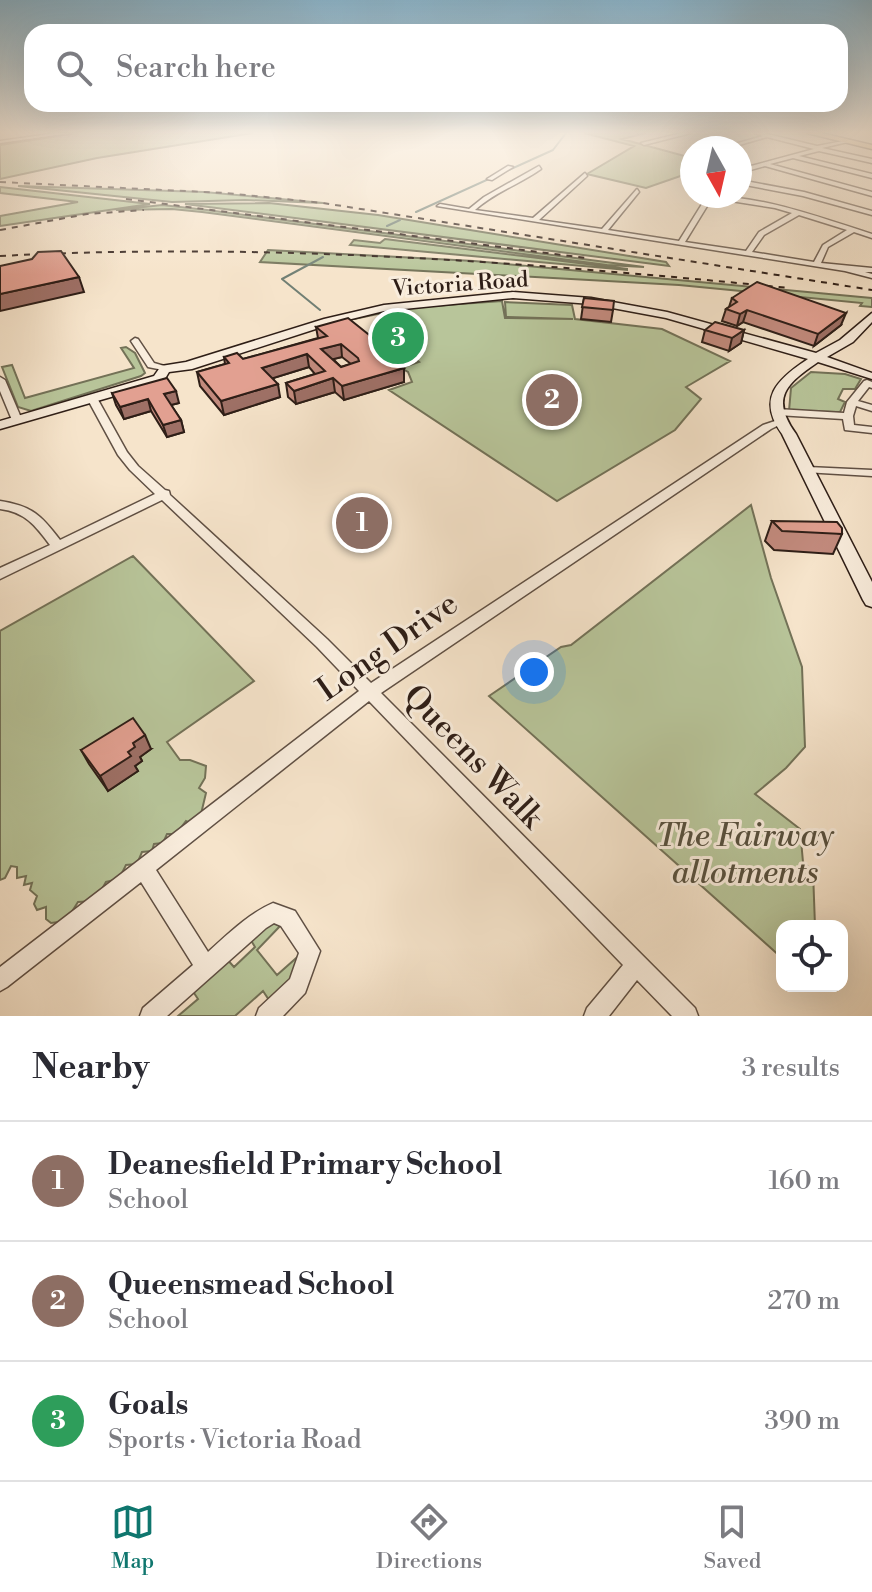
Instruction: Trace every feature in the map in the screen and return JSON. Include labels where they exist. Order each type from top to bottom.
[{"type":"street","points":[[500,180],[515,184]]},
{"type":"street","points":[[471,210],[486,197],[520,180]]},
{"type":"street","points":[[535,220],[579,180]]},
{"type":"street","points":[[823,180],[872,194]]},
{"type":"street","points":[[752,184],[804,194],[872,213]]},
{"type":"street","points":[[604,231],[637,191]]},
{"type":"street","points":[[752,202],[770,204],[872,236]]},
{"type":"street","points":[[440,206],[872,273]]},
{"type":"street","points":[[681,243],[703,208]]},
{"type":"street","points":[[748,254],[754,239],[764,230],[798,213]]},
{"type":"street","points":[[817,264],[822,249],[853,230]]},
{"type":"street","name":"Victoria Road","points":[[0,425],[159,379],[165,369],[328,321],[384,308],[513,295],[633,308],[698,322],[863,376]]},
{"type":"street","points":[[872,316],[780,388],[776,403],[778,418],[808,470],[872,600]]},
{"type":"street","points":[[135,341],[151,365],[165,369]]},
{"type":"street","points":[[784,349],[800,363],[818,360],[863,376],[867,383],[852,402],[849,428],[872,430]]},
{"type":"street","points":[[0,380],[17,420]]},
{"type":"street","name":"Queens Walk","points":[[92,398],[122,453],[322,643],[687,1016]]},
{"type":"street","points":[[852,402],[872,408]]},
{"type":"street","points":[[778,418],[848,416]]},
{"type":"street","name":"Long Drive","points":[[0,980],[370,692],[778,418]]},
{"type":"street","points":[[808,470],[872,473]]},
{"type":"street","points":[[0,574],[165,494]]},
{"type":"street","points":[[0,505],[26,508],[57,545]]},
{"type":"street","points":[[143,868],[205,966]]},
{"type":"street","points":[[151,1016],[205,966],[273,913],[288,918],[310,951],[307,968],[298,986],[267,1016]]},
{"type":"street","points":[[595,1016],[637,964]]},
{"type":"green space","points":[[614,180],[668,180],[646,188]]},
{"type":"green space","points":[[18,186],[204,192],[323,203],[245,200],[172,202]]},
{"type":"green space","points":[[0,187],[150,204],[0,226],[0,216],[78,202],[0,193]]},
{"type":"green space","points":[[269,203],[378,215],[666,262],[669,266],[185,204]]},
{"type":"green space","points":[[162,205],[644,267],[607,265],[202,212],[116,210]]},
{"type":"green space","points":[[385,239],[627,270],[350,245],[354,240],[380,243]]},
{"type":"green space","points":[[268,250],[474,261],[872,298],[872,307],[860,306],[862,303],[679,285],[260,262]]},
{"type":"green space","points":[[502,301],[505,318],[573,319],[506,317],[505,302],[572,305],[575,319],[662,329],[730,361],[686,387],[701,399],[675,430],[557,501],[389,390],[412,382],[408,372],[401,368],[419,362],[400,348],[418,341],[400,328],[413,323],[392,311],[354,319],[404,308]]},
{"type":"green space","points":[[126,347],[135,353],[145,373],[141,376],[31,411],[18,407],[2,367],[12,365],[25,398],[134,368],[121,348]]},
{"type":"green space","points":[[811,372],[845,374],[861,379],[855,389],[843,389],[838,399],[845,402],[840,412],[789,411],[791,388]]},
{"type":"green space","name":"The Fairway allotments","points":[[751,505],[771,578],[802,667],[805,747],[755,794],[800,829],[803,862],[813,871],[815,920],[776,920],[776,953],[489,696],[561,647],[571,645]]},
{"type":"green space","points":[[133,556],[254,681],[167,742],[180,760],[206,766],[205,778],[199,788],[206,793],[201,814],[192,824],[186,821],[176,834],[167,834],[163,843],[154,844],[152,851],[142,852],[137,864],[126,865],[119,879],[106,882],[95,901],[78,902],[66,921],[51,923],[46,919],[46,907],[37,910],[34,904],[37,896],[30,890],[32,883],[24,885],[26,876],[17,878],[17,867],[11,866],[5,878],[0,880],[0,631]]},
{"type":"green space","points":[[273,922],[282,924],[257,950],[277,975],[303,952],[299,971],[271,1003],[263,991],[235,1016],[178,1016],[198,999],[190,987],[225,957],[234,967],[255,947],[249,937]]},
{"type":"building","points":[[61,251],[79,277],[0,294],[0,266],[32,259],[38,252]]},
{"type":"building","points":[[757,282],[846,313],[818,334],[747,310],[740,314],[726,309],[737,302],[732,298]]},
{"type":"building","points":[[584,298],[614,301],[613,310],[582,307]]},
{"type":"building","points":[[397,317],[415,330],[398,335],[380,322]]},
{"type":"building","points":[[348,318],[393,354],[388,356],[404,368],[342,386],[333,378],[294,391],[286,383],[325,371],[307,354],[262,368],[278,384],[221,401],[197,372],[229,363],[224,357],[237,353],[243,359],[327,336],[316,327]],"holes":[[[341,344],[359,361],[341,367],[321,349]]]},
{"type":"building","points":[[715,322],[744,330],[732,338],[705,330]]},
{"type":"building","points":[[167,378],[176,391],[164,394],[181,420],[163,425],[148,399],[120,407],[112,393]]},
{"type":"building","points":[[772,521],[837,522],[842,534],[782,531]]},
{"type":"building","points":[[133,718],[145,735],[133,743],[135,747],[128,752],[131,756],[100,776],[81,750]]},
{"type":"waterway","points":[[416,212],[486,180]]},
{"type":"waterway","points":[[387,226],[400,220]]},
{"type":"waterway","points":[[320,310],[282,279],[323,257]]},
{"type":"railway","points":[[0,182],[226,193],[323,203],[872,290]]},
{"type":"railway","points":[[126,199],[586,258]]},
{"type":"railway","points":[[0,230],[87,214],[144,210]]},
{"type":"railway","points":[[0,256],[99,252],[297,253],[494,263],[789,288]]},
{"type":"place","name":"Goals","points":[[398,338]]},
{"type":"place","name":"Queensmead School","points":[[552,400]]},
{"type":"place","name":"Deanesfield Primary School","points":[[362,523]]}]
